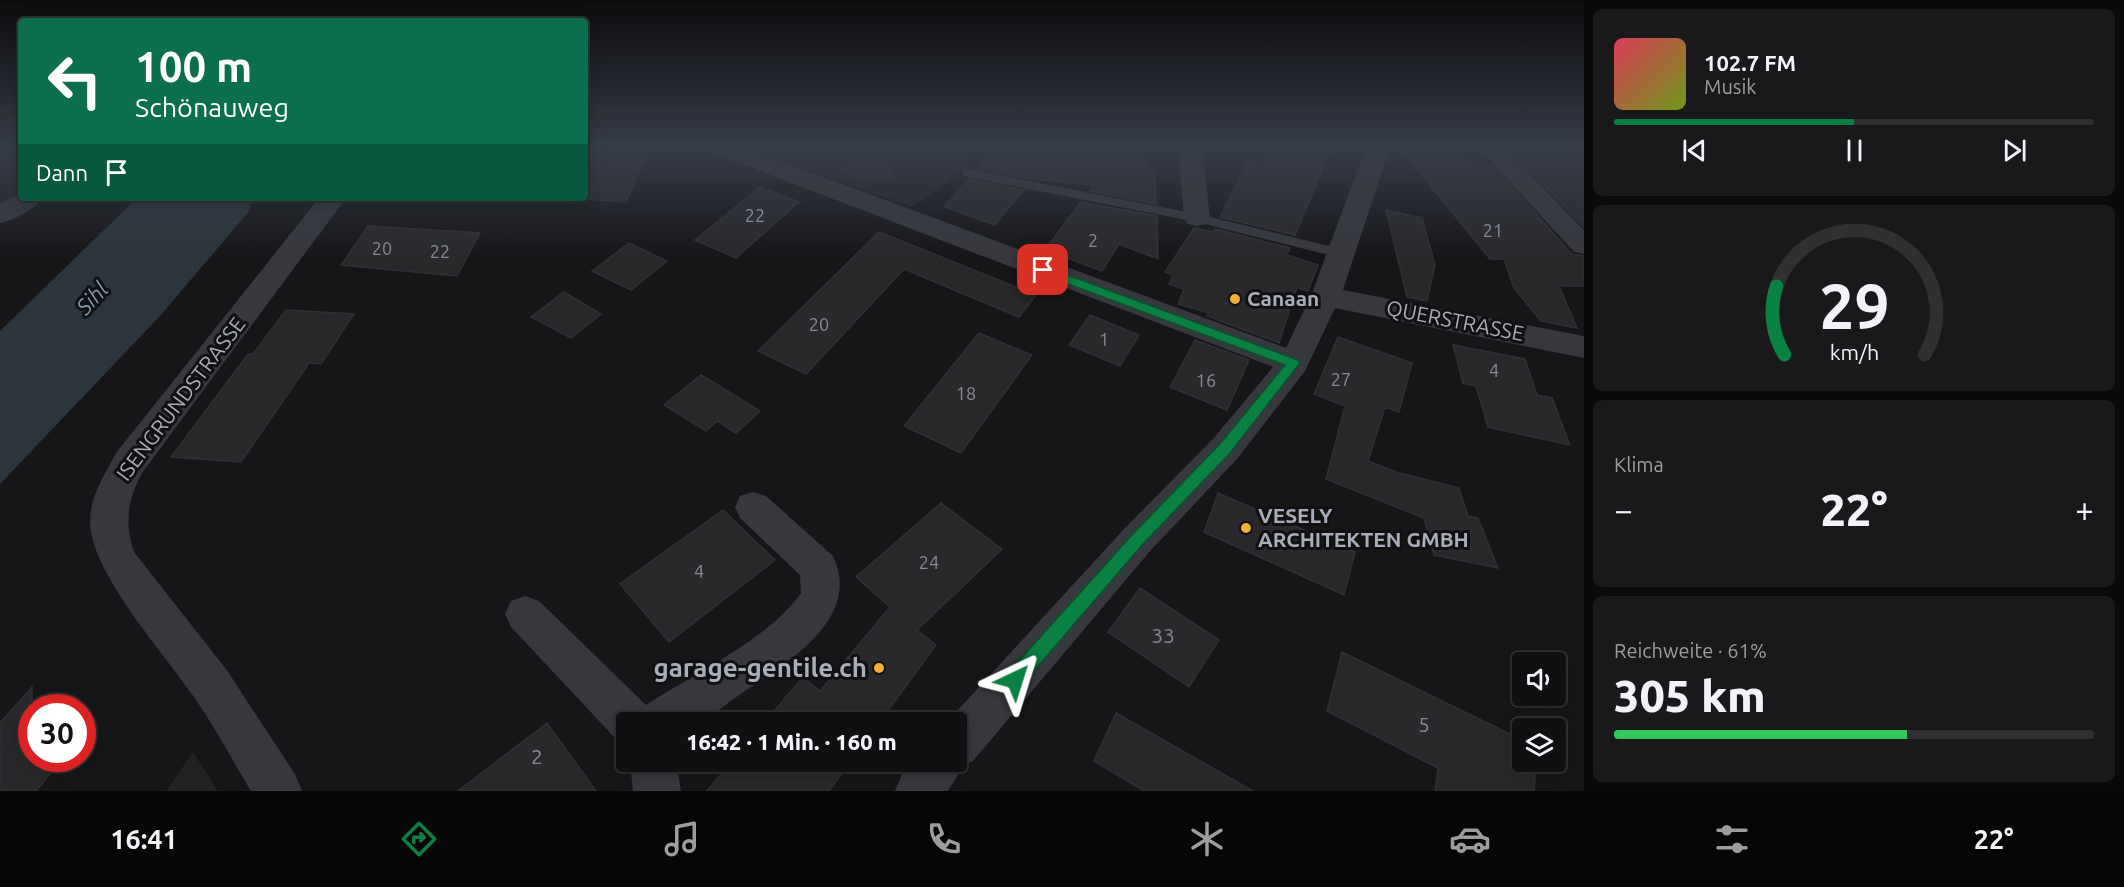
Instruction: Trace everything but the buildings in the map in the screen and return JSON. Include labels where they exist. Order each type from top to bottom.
[{"type":"street","points":[[817,184],[1294,363]]},
{"type":"street","points":[[1194,184],[1197,218]]},
{"type":"street","points":[[938,773],[1137,539],[1225,449],[1294,363],[1326,296],[1365,184]]},
{"type":"street","points":[[1525,184],[1584,246]]},
{"type":"street","points":[[0,215],[24,201]]},
{"type":"street","name":"ISENGRUNDSTRASSE","points":[[278,791],[211,684],[118,560],[109,537],[108,512],[116,486],[129,463],[331,201]]},
{"type":"street","name":"QUERSTRASSE","points":[[1326,296],[1584,347]]},
{"type":"street","points":[[675,712],[738,670],[805,621],[821,598],[819,568],[753,507]]},
{"type":"street","points":[[525,614],[621,712]]},
{"type":"street","points":[[654,772],[657,791]]},
{"type":"lane","points":[[1024,184],[1197,218],[1341,253]]},
{"type":"shaded area","points":[[0,184],[18,184],[18,201],[0,217]]},
{"type":"shaded area","points":[[846,184],[944,184],[913,207]]},
{"type":"shaded area","points":[[193,752],[218,791],[166,791]]},
{"type":"water","name":"Sihl","points":[[134,201],[250,201],[250,210],[160,316],[0,484],[0,331]]},
{"type":"place","name":"Canaan","points":[[1235,299]]},
{"type":"place","name":"VESELY ARCHITEKTEN GMBH","points":[[1246,528]]},
{"type":"place","name":"garage-gentile.ch","points":[[879,668]]},
{"type":"route","points":[[1015,680],[1137,539],[1225,449],[1294,363],[1043,270]]}]
